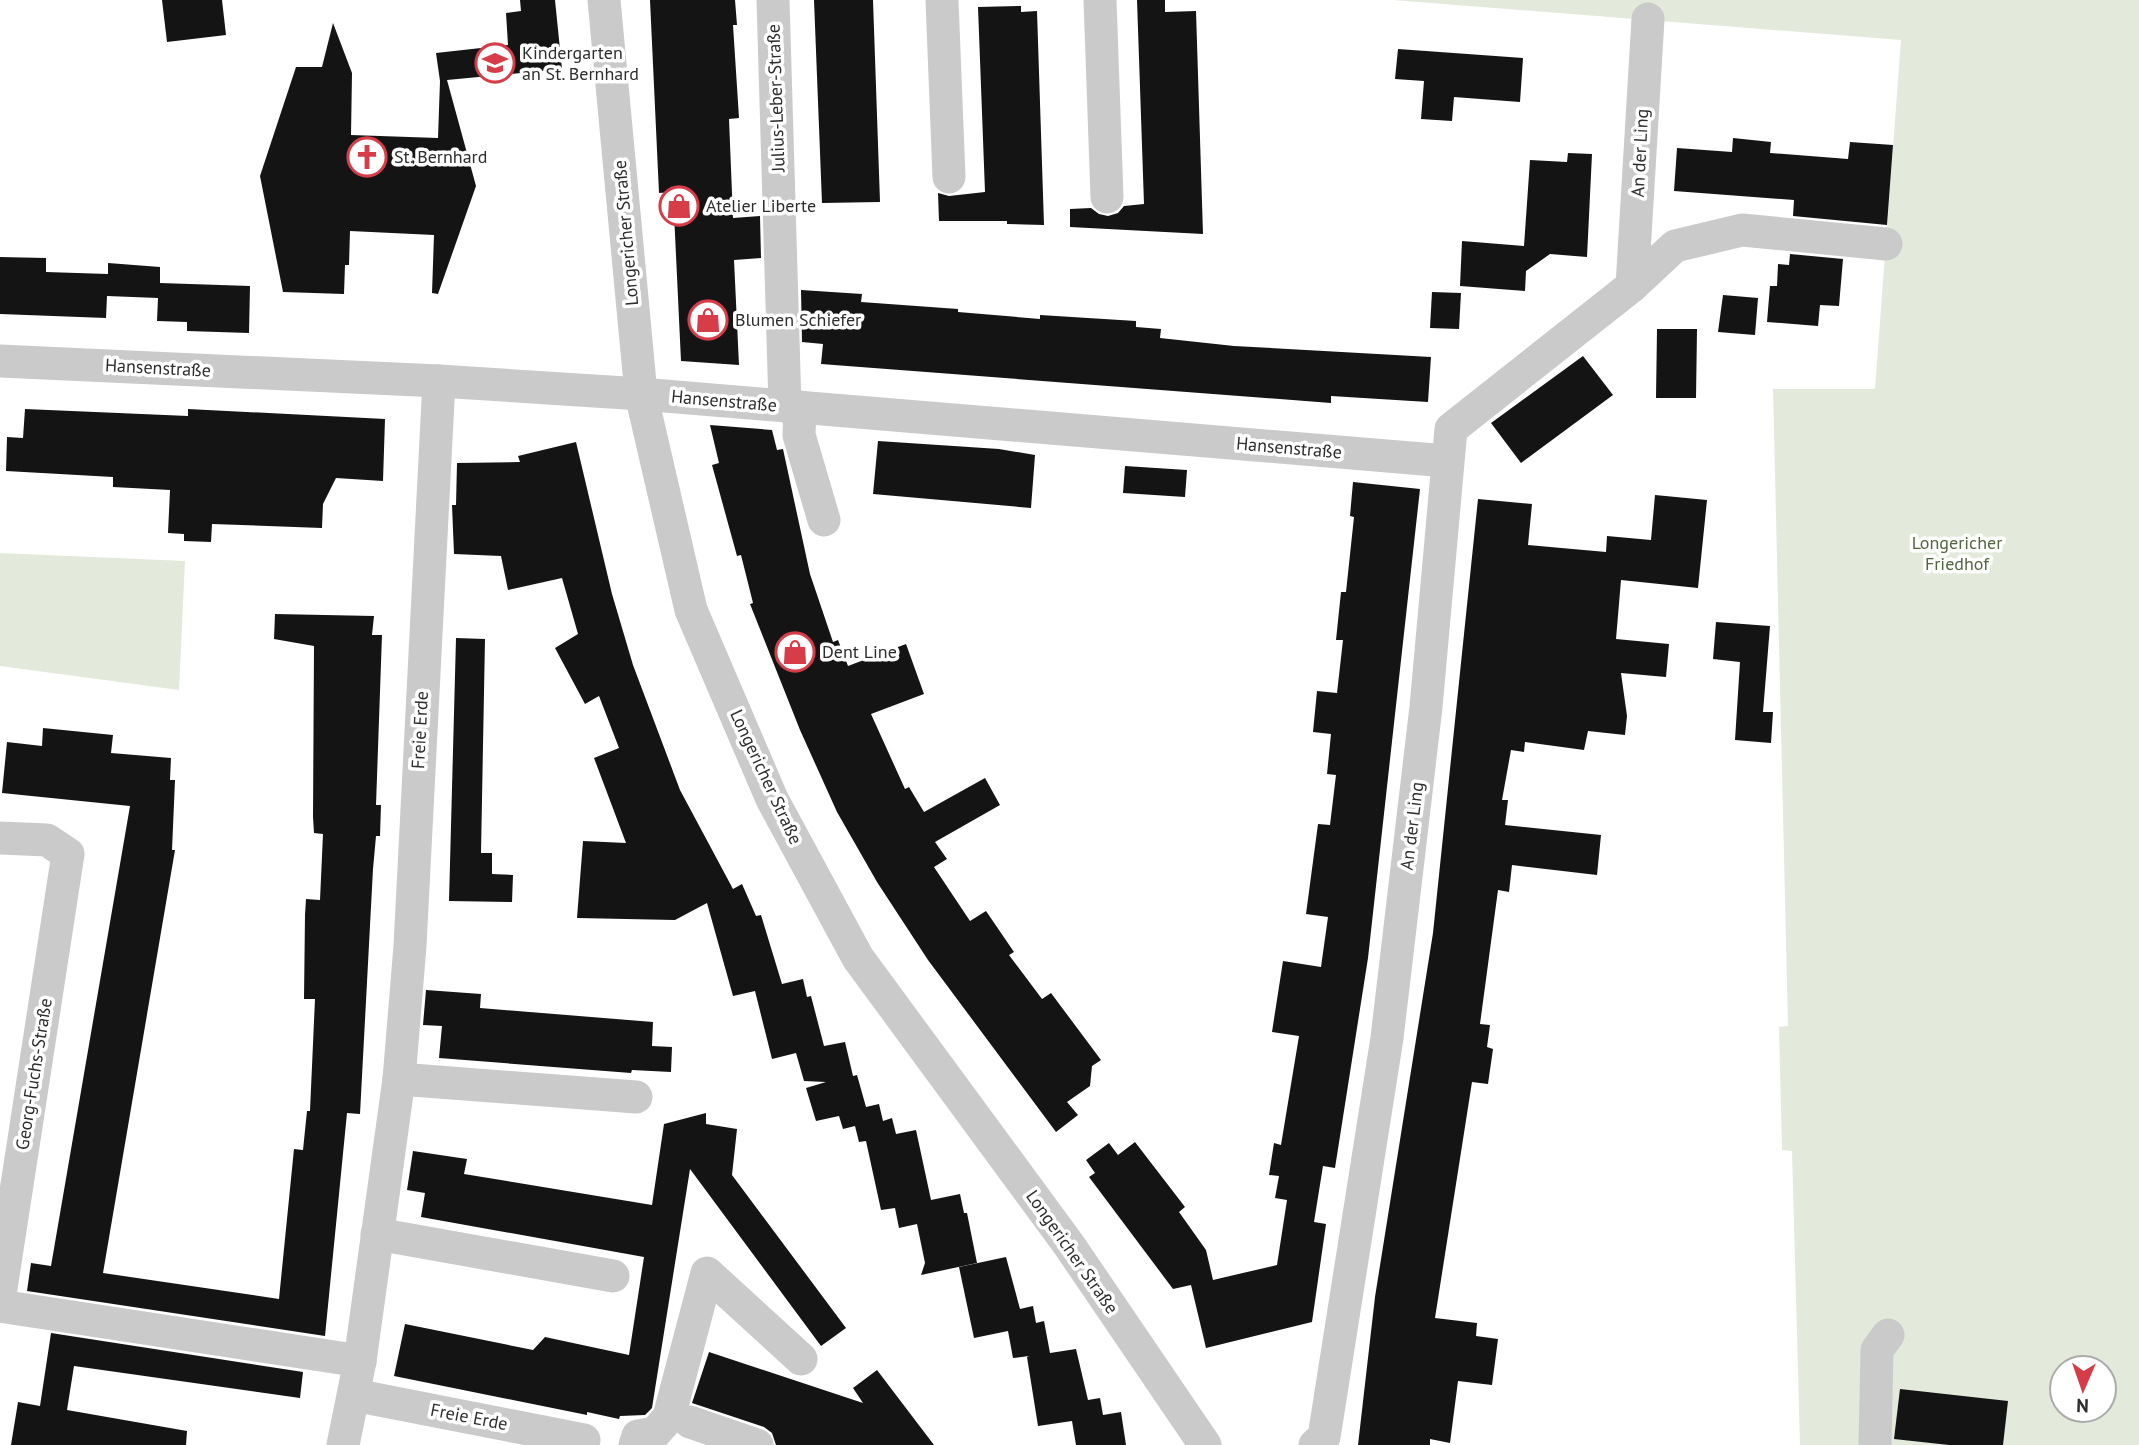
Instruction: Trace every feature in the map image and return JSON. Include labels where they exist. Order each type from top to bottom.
[{"type":"street","name":"Longericher Straße","points":[[604,0],[641,394],[691,610],[785,824],[858,958],[1069,1245],[1205,1445]]},
{"type":"street","name":"Julius-Leber-Straße","points":[[773,0],[793,406],[824,520]]},
{"type":"street","points":[[942,0],[949,177]]},
{"type":"street","points":[[1100,0],[1107,197]]},
{"type":"street","name":"An der Ling","points":[[1632,286],[1648,19]]},
{"type":"street","name":"An der Ling","points":[[1315,1445],[1324,1437],[1387,1038],[1426,707],[1451,429],[1632,286],[1675,246],[1742,230],[1886,244]]},
{"type":"street","name":"Hansenstraße","points":[[0,361],[439,381],[641,394],[1447,461]]},
{"type":"street","name":"Freie Erde","points":[[343,1445],[360,1361],[399,1079],[410,946],[439,381]]},
{"type":"street","name":"Georg-Fuchs-Straße","points":[[0,838],[47,839],[68,853],[0,1295]]},
{"type":"street","points":[[399,1079],[636,1097]]},
{"type":"street","points":[[377,1234],[613,1276]]},
{"type":"street","points":[[635,1445],[638,1436],[655,1433],[670,1417],[707,1273],[801,1359]]},
{"type":"street","points":[[0,1306],[360,1361]]},
{"type":"street","points":[[1875,1445],[1877,1350],[1888,1335]]},
{"type":"street","name":"Freie Erde","points":[[354,1395],[584,1440]]},
{"type":"street","points":[[690,1422],[757,1445]]},
{"type":"green space","name":"Longericher Friedhof","points":[[1393,0],[2139,0],[2139,1445],[1800,1445],[1792,1151],[1782,1150],[1779,1027],[1788,1026],[1773,389],[1875,389],[1901,40]]},
{"type":"green space","points":[[0,553],[185,561],[179,690],[0,666]]},
{"type":"building","points":[[162,0],[222,0],[226,35],[167,42]]},
{"type":"building","name":"St. Bernhard","points":[[520,0],[555,0],[562,69],[447,80],[476,186],[438,294],[432,293],[434,235],[350,231],[349,265],[345,265],[344,294],[283,292],[260,176],[296,67],[322,67],[333,23],[352,73],[351,135],[438,138],[440,81],[436,53],[508,45],[506,13],[521,11]]},
{"type":"building","points":[[650,0],[735,0],[737,25],[733,25],[739,118],[729,119],[733,218],[760,216],[761,258],[734,260],[739,365],[681,361],[673,192],[659,193]]},
{"type":"building","points":[[814,0],[873,0],[880,202],[822,203]]},
{"type":"building","points":[[1137,0],[1165,0],[1165,12],[1196,11],[1203,234],[1070,227],[1070,209],[1091,208],[1108,216],[1118,213],[1124,206],[1144,204]]},
{"type":"building","points":[[1021,6],[1021,12],[1037,11],[1044,225],[1007,224],[1007,221],[939,221],[938,193],[949,196],[985,192],[978,7]]},
{"type":"building","points":[[1398,49],[1523,58],[1520,102],[1454,97],[1452,121],[1421,119],[1424,81],[1395,79]]},
{"type":"building","points":[[1733,138],[1771,142],[1770,153],[1848,159],[1850,142],[1893,145],[1887,225],[1793,216],[1794,200],[1674,191],[1677,148],[1732,152]]},
{"type":"building","points":[[1568,153],[1592,154],[1587,257],[1550,254],[1526,271],[1525,291],[1460,286],[1462,241],[1524,246],[1530,160],[1567,162]]},
{"type":"building","points":[[1790,254],[1843,259],[1839,306],[1820,305],[1818,326],[1767,322],[1770,286],[1777,286],[1778,264],[1789,265]]},
{"type":"building","points":[[0,257],[46,258],[46,272],[108,274],[108,263],[160,267],[160,283],[250,286],[249,333],[187,331],[187,322],[157,321],[158,298],[107,296],[106,318],[0,314]]},
{"type":"building","points":[[801,290],[862,294],[861,302],[958,309],[958,312],[1040,319],[1040,315],[1136,321],[1136,327],[1161,329],[1160,338],[1234,346],[1431,357],[1428,402],[1331,396],[1331,403],[821,364],[823,344],[802,342]]},
{"type":"building","points":[[1432,292],[1461,293],[1459,329],[1430,328]]},
{"type":"building","points":[[1723,295],[1758,298],[1755,335],[1718,332]]},
{"type":"building","points":[[1657,329],[1697,329],[1696,398],[1656,398]]},
{"type":"building","points":[[1583,356],[1613,395],[1521,463],[1491,423]]},
{"type":"building","points":[[25,409],[188,416],[188,409],[385,419],[383,481],[336,478],[323,504],[322,528],[212,524],[211,542],[184,541],[184,534],[168,533],[170,490],[113,487],[113,477],[6,471],[7,437],[23,438]]},
{"type":"building","points":[[710,425],[772,430],[777,450],[783,449],[810,574],[833,642],[838,640],[848,666],[906,644],[924,694],[871,714],[905,789],[909,787],[924,812],[985,778],[1000,805],[935,842],[947,859],[934,867],[970,921],[986,911],[1014,952],[1009,955],[1042,999],[1051,993],[1101,1060],[1092,1066],[1090,1086],[1067,1102],[1078,1115],[1056,1132],[928,960],[877,882],[837,812],[800,730],[750,604],[753,603],[741,555],[737,556],[712,465],[719,463]]},
{"type":"building","points":[[878,441],[999,449],[1035,455],[1031,508],[873,494]]},
{"type":"building","points":[[576,442],[612,594],[633,665],[680,790],[733,889],[742,884],[756,916],[761,915],[782,984],[803,979],[807,997],[811,996],[824,1046],[845,1042],[853,1076],[857,1075],[866,1107],[879,1104],[883,1121],[892,1118],[896,1134],[916,1130],[931,1200],[960,1194],[964,1213],[967,1213],[977,1263],[921,1275],[925,1263],[917,1224],[899,1228],[895,1208],[881,1210],[866,1141],[859,1142],[855,1126],[843,1129],[839,1116],[816,1121],[806,1088],[826,1082],[804,1081],[796,1053],[772,1059],[755,991],[733,996],[707,903],[675,920],[577,918],[583,841],[626,843],[594,758],[619,748],[599,696],[585,704],[555,648],[578,634],[562,578],[508,590],[501,556],[454,554],[452,505],[456,505],[457,463],[520,462],[518,456]]},
{"type":"building","points":[[1125,466],[1187,470],[1185,497],[1123,493]]},
{"type":"building","points":[[1353,482],[1420,489],[1368,958],[1335,1168],[1323,1166],[1314,1222],[1326,1224],[1312,1322],[1206,1348],[1191,1285],[1173,1289],[1089,1177],[1095,1173],[1086,1160],[1109,1143],[1118,1155],[1135,1142],[1185,1207],[1179,1212],[1206,1250],[1213,1280],[1277,1265],[1287,1200],[1275,1198],[1279,1176],[1269,1175],[1274,1143],[1281,1145],[1299,1036],[1272,1032],[1283,961],[1321,967],[1328,917],[1306,914],[1318,824],[1330,825],[1336,775],[1327,774],[1331,734],[1313,732],[1317,691],[1337,693],[1343,640],[1336,640],[1341,592],[1346,592],[1354,517],[1350,516]]},
{"type":"building","points":[[1655,495],[1707,500],[1698,588],[1621,580],[1616,639],[1669,644],[1666,677],[1621,673],[1627,716],[1625,735],[1588,731],[1584,750],[1525,742],[1524,752],[1511,750],[1502,800],[1508,800],[1505,825],[1601,835],[1597,875],[1512,865],[1509,892],[1498,890],[1480,1024],[1490,1025],[1487,1047],[1493,1049],[1488,1084],[1472,1082],[1435,1318],[1477,1323],[1476,1336],[1498,1339],[1492,1385],[1458,1381],[1450,1443],[1430,1439],[1430,1445],[1358,1445],[1375,1297],[1433,933],[1478,499],[1532,504],[1528,545],[1606,552],[1607,536],[1651,540]]},
{"type":"building","points":[[275,614],[374,616],[372,635],[382,635],[376,805],[381,805],[380,836],[376,836],[373,869],[360,1114],[347,1113],[325,1336],[27,1291],[31,1263],[51,1266],[130,806],[2,793],[7,742],[42,746],[43,728],[113,735],[111,753],[171,758],[170,780],[175,780],[172,850],[175,850],[103,1273],[279,1299],[294,1149],[303,1150],[307,1111],[310,1111],[315,999],[304,999],[305,915],[306,899],[320,900],[323,834],[314,833],[313,817],[314,646],[274,639]]},
{"type":"building","points":[[1716,622],[1770,626],[1763,712],[1773,712],[1771,743],[1735,740],[1740,662],[1713,659]]},
{"type":"building","points":[[456,638],[485,639],[481,853],[492,853],[492,874],[513,875],[512,902],[449,901]]},
{"type":"building","points":[[426,990],[481,994],[480,1008],[653,1022],[652,1046],[672,1047],[671,1072],[632,1070],[631,1073],[439,1058],[442,1026],[423,1025]]},
{"type":"building","points":[[706,1113],[706,1124],[737,1129],[732,1175],[846,1328],[821,1346],[690,1169],[652,1408],[645,1415],[620,1416],[619,1419],[587,1412],[587,1415],[394,1376],[405,1324],[533,1350],[545,1337],[629,1355],[644,1257],[421,1217],[425,1193],[407,1190],[413,1151],[467,1159],[464,1174],[652,1205],[664,1124]]},
{"type":"building","points":[[1006,1257],[1020,1309],[1033,1306],[1036,1323],[1044,1321],[1050,1353],[1076,1349],[1088,1400],[1100,1398],[1103,1415],[1121,1412],[1126,1445],[1076,1445],[1072,1421],[1038,1426],[1027,1357],[1029,1356],[1013,1358],[1008,1331],[974,1338],[959,1267]]},
{"type":"building","points":[[51,1333],[303,1372],[300,1398],[74,1366],[67,1410],[187,1431],[186,1445],[11,1445],[18,1402],[40,1406]]},
{"type":"building","points":[[709,1352],[863,1403],[853,1388],[877,1370],[934,1445],[776,1445],[772,1433],[764,1427],[692,1403]]},
{"type":"building","points":[[1900,1389],[2008,1401],[2003,1445],[1949,1445],[1894,1439]]},
{"type":"place","name":"Kindergarten an St. Bernhard","points":[[495,63]]},
{"type":"place","name":"St. Bernhard","points":[[367,157]]},
{"type":"place","name":"Atelier Liberte","points":[[679,206]]},
{"type":"place","name":"Blumen Schiefer","points":[[708,320]]},
{"type":"place","name":"Dent Line","points":[[795,652]]}]
